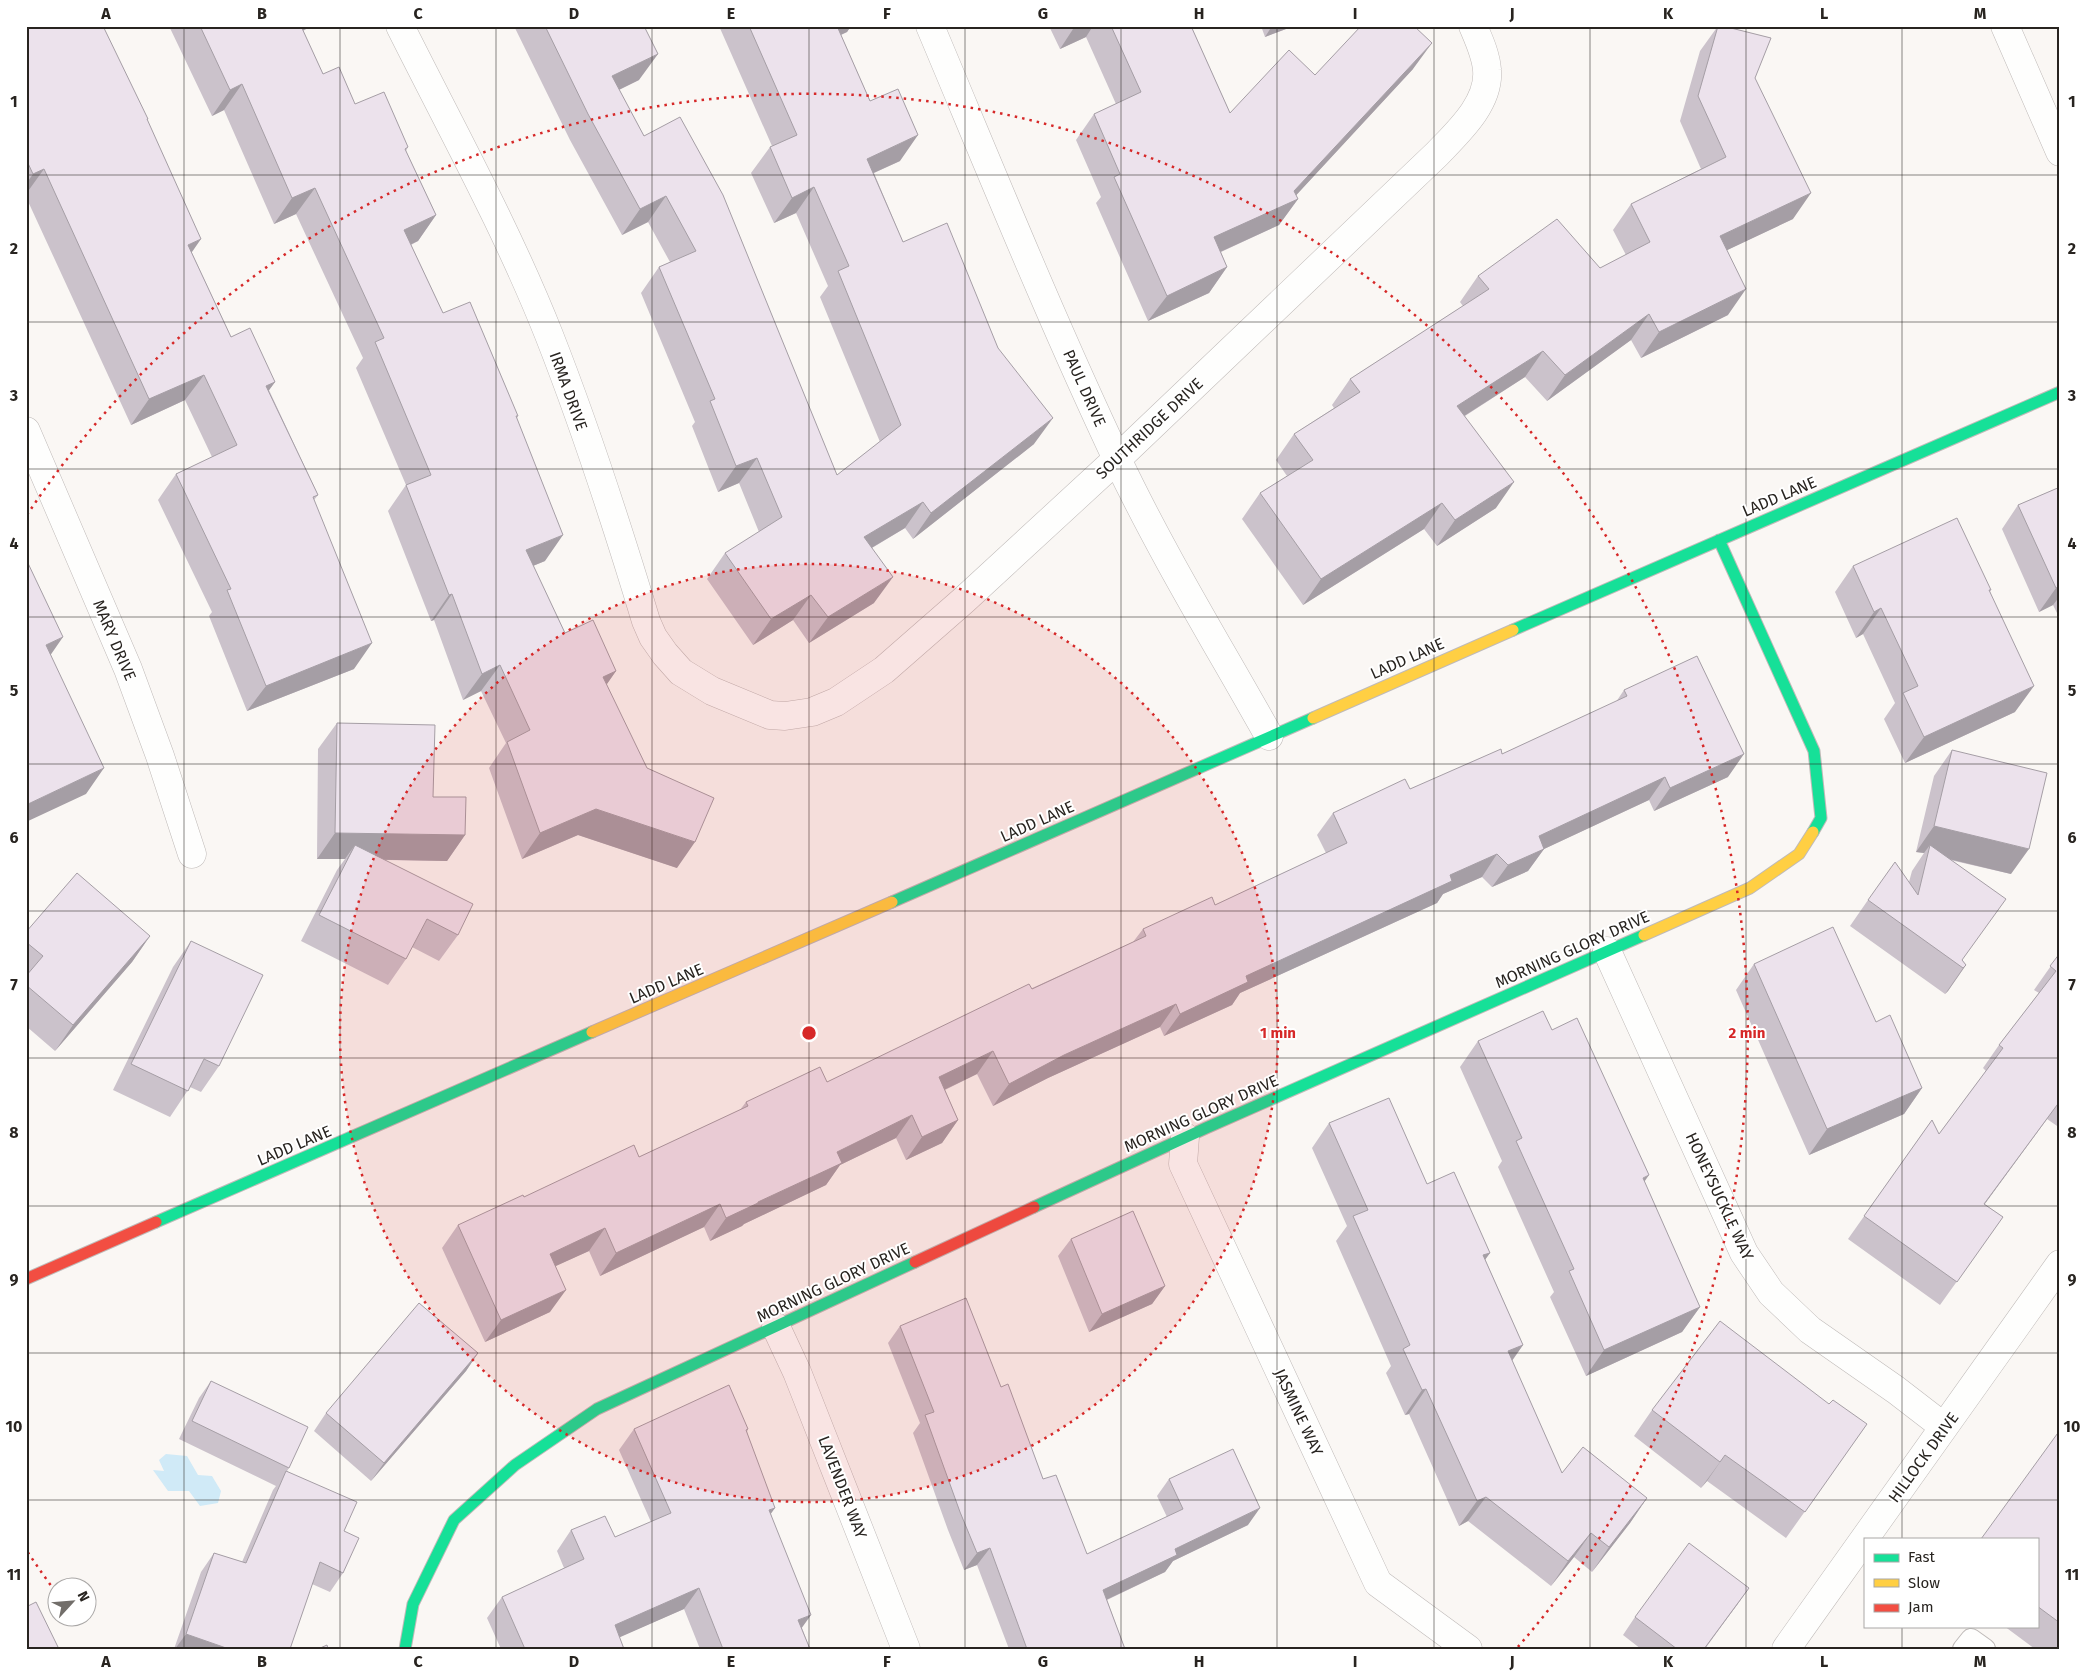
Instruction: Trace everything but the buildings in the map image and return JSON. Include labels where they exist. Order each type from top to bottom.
[{"type":"street","name":"IRMA DRIVE","points":[[400,26],[502,229],[549,336],[613,512],[646,621],[653,637],[681,672],[712,691],[770,715]]},
{"type":"street","name":"PAUL DRIVE","points":[[930,26],[1035,274],[1117,458],[1142,508],[1269,736]]},
{"type":"street","name":"SOUTHRIDGE DRIVE","points":[[770,715],[785,716],[812,712],[836,702],[884,670],[964,600],[1117,458],[1437,154],[1462,128],[1483,97],[1487,70],[1484,53],[1473,26]]},
{"type":"street","points":[[2005,26],[2060,152]]},
{"type":"street","name":"LADD LANE","points":[[26,1280],[2060,392]]},
{"type":"street","name":"MARY DRIVE","points":[[26,431],[128,669],[160,756],[192,854]]},
{"type":"street","name":"MORNING GLORY DRIVE","points":[[405,1649],[413,1604],[454,1520],[515,1465],[597,1409],[1185,1137],[1750,888],[1799,854],[1821,818],[1814,751],[1719,540]]},
{"type":"street","name":"HONEYSUCKLE WAY","points":[[1608,951],[1744,1252],[1771,1293],[1810,1330],[1896,1390],[1944,1428]]},
{"type":"street","name":"JASMINE WAY","points":[[1185,1137],[1183,1164],[1378,1583],[1468,1649]]},
{"type":"street","name":"HILLOCK DRIVE","points":[[1865,1538],[2056,1276]]},
{"type":"street","name":"LAVENDER WAY","points":[[776,1327],[797,1372],[906,1649]]},
{"type":"street","name":"HILLOCK DRIVE","points":[[1786,1649],[1864,1540]]},
{"type":"lane","points":[[1963,1649],[1970,1639],[1985,1649]]},
{"type":"water","points":[[166,1454],[187,1456],[198,1475],[212,1476],[221,1491],[218,1503],[200,1506],[189,1491],[168,1491],[153,1470],[164,1471],[159,1460]]},
{"type":"traffic: fast","points":[[1513,630],[2060,392]]},
{"type":"traffic: fast","points":[[1719,540],[1814,751],[1821,818],[1813,832]]},
{"type":"traffic: fast","points":[[892,902],[1313,718]]},
{"type":"traffic: fast","points":[[1034,1207],[1206,1128],[1644,935]]},
{"type":"traffic: fast","points":[[156,1222],[592,1032]]},
{"type":"traffic: fast","points":[[405,1649],[413,1604],[454,1520],[515,1465],[597,1409],[915,1262]]},
{"type":"traffic: slow","points":[[1313,718],[1513,630]]},
{"type":"traffic: slow","points":[[1644,935],[1750,888],[1799,854],[1813,832]]},
{"type":"traffic: slow","points":[[592,1032],[892,902]]},
{"type":"traffic: jam","points":[[915,1262],[1034,1207]]},
{"type":"traffic: jam","points":[[26,1279],[156,1222]]}]
